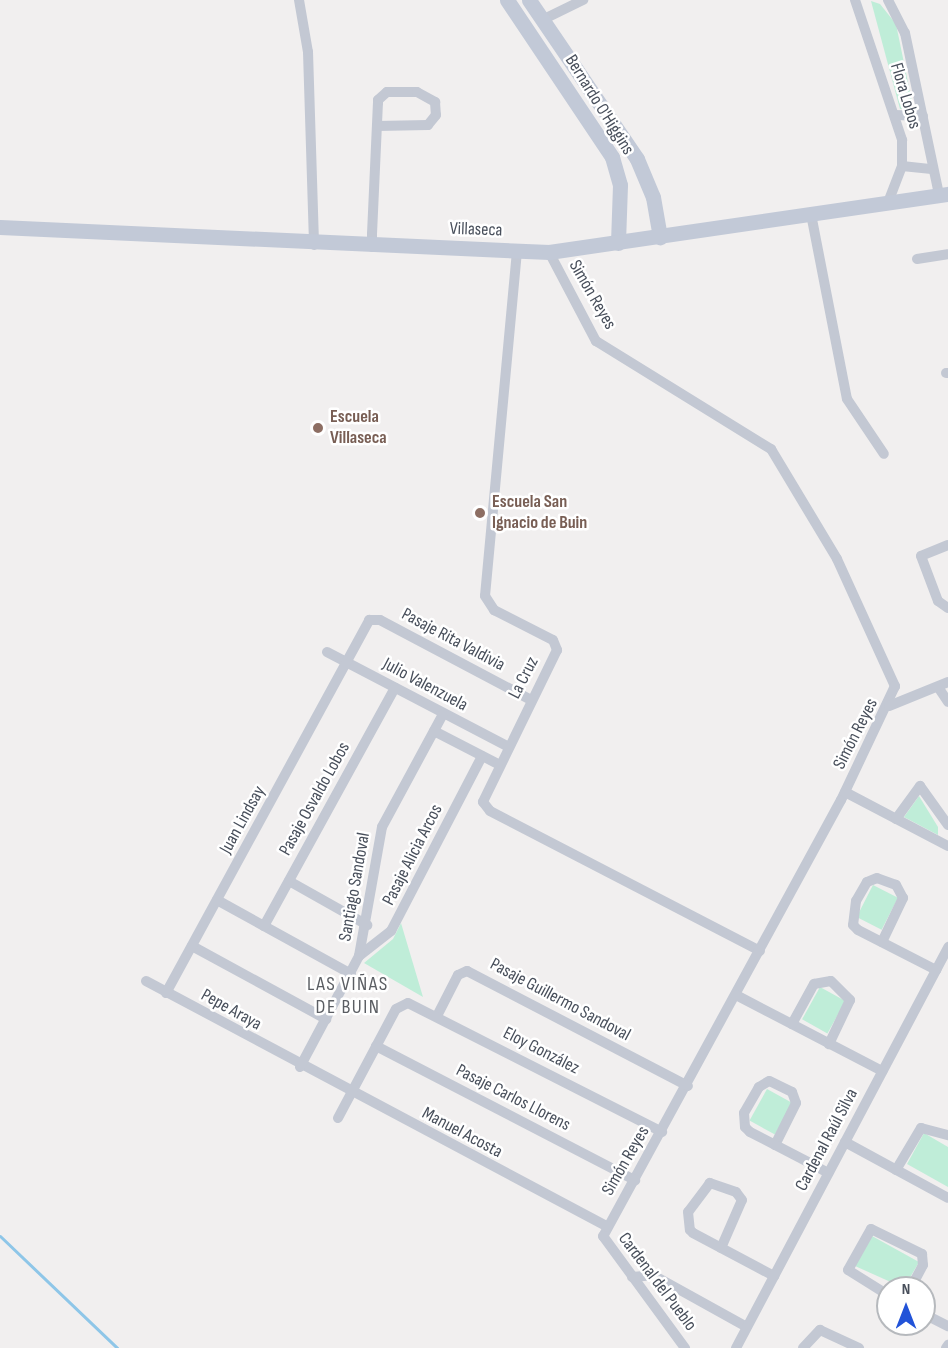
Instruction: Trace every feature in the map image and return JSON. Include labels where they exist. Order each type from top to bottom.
[{"type":"main road","name":"Bernardo O'Higgins","points":[[529,0],[637,159],[653,197],[660,237]]},
{"type":"main road","name":"Bernardo O'Higgins","points":[[514,2],[612,157],[620,185],[618,243]]},
{"type":"main road","name":"Villaseca","points":[[0,227],[372,247],[549,252],[943,194]]},
{"type":"street","points":[[299,0],[308,52],[314,244]]},
{"type":"street","points":[[542,20],[583,0]]},
{"type":"street","name":"Flora Lobos","points":[[855,0],[895,115],[902,166],[888,203]]},
{"type":"street","name":"Flora Lobos","points":[[888,0],[905,33],[932,169],[943,194]]},
{"type":"street","points":[[372,247],[378,100],[387,92],[426,94],[436,106],[435,118],[425,126],[377,126]]},
{"type":"street","points":[[895,115],[923,116]]},
{"type":"street","points":[[902,166],[932,169]]},
{"type":"street","points":[[811,214],[846,394],[884,454]]},
{"type":"street","name":"La Cruz","points":[[517,251],[485,597],[494,610],[555,643],[555,654],[483,795],[490,811],[760,951]]},
{"type":"street","name":"Simón Reyes","points":[[549,252],[596,340],[771,449],[856,597],[894,682],[890,706],[845,792],[688,1086],[605,1232]]},
{"type":"street","points":[[917,259],[948,254]]},
{"type":"street","points":[[948,545],[926,551],[921,560],[938,601],[948,608]]},
{"type":"street","name":"Pasaje Rita Valdivia","points":[[348,663],[365,624],[378,619],[531,700]]},
{"type":"street","name":"Julio Valenzuela","points":[[327,652],[507,746]]},
{"type":"street","name":"Juan Lindsay","points":[[166,993],[348,663]]},
{"type":"street","points":[[890,706],[943,685],[948,702]]},
{"type":"street","name":"Pasaje Osvaldo Lobos","points":[[264,926],[395,688]]},
{"type":"street","name":"Santiago Sandoval","points":[[300,1067],[359,956],[368,924],[379,835],[443,714]]},
{"type":"street","name":"Julio Valenzuela","points":[[434,731],[498,764]]},
{"type":"street","name":"Pasaje Alicia Arcos","points":[[359,956],[392,931],[482,756]]},
{"type":"street","points":[[896,819],[920,786],[948,825]]},
{"type":"street","points":[[845,792],[948,845]]},
{"type":"street","points":[[882,942],[903,898],[896,885],[877,878],[865,885],[850,918],[855,927],[882,942],[936,970]]},
{"type":"street","points":[[289,881],[368,924]]},
{"type":"street","points":[[217,900],[351,974]]},
{"type":"street","points":[[192,946],[326,1018]]},
{"type":"street","name":"Cardenal Raúl Silva","points":[[736,1348],[948,947]]},
{"type":"street","name":"Pasaje Guillermo Sandoval","points":[[436,1016],[458,975],[467,970],[688,1086]]},
{"type":"street","name":"Pepe Araya","points":[[146,981],[300,1067]]},
{"type":"street","points":[[792,1024],[814,984],[831,981],[850,1000],[829,1044]]},
{"type":"street","points":[[736,995],[882,1071]]},
{"type":"street","name":"Eloy González","points":[[376,1046],[404,1003],[436,1016],[662,1132]]},
{"type":"street","points":[[338,1118],[376,1046]]},
{"type":"street","name":"Pasaje Carlos Llorens","points":[[376,1046],[635,1180]]},
{"type":"street","name":"Manuel Acosta","points":[[300,1067],[605,1232]]},
{"type":"street","points":[[775,1145],[796,1103],[792,1092],[769,1081],[759,1088],[742,1121],[747,1130],[775,1145],[828,1173]]},
{"type":"street","points":[[896,1170],[921,1128],[948,1135]]},
{"type":"street","points":[[845,1142],[948,1198]]},
{"type":"street","points":[[721,1248],[743,1204],[736,1192],[714,1182],[701,1190],[686,1220],[693,1233],[721,1248],[774,1276]]},
{"type":"street","points":[[876,1288],[848,1270],[871,1229],[922,1254],[923,1265],[917,1276]]},
{"type":"street","name":"Cardenal del Pueblo","points":[[605,1232],[632,1277],[685,1348]]},
{"type":"street","points":[[632,1277],[653,1275],[747,1328]]},
{"type":"street","points":[[803,1348],[811,1334],[824,1330],[859,1348]]},
{"type":"green space","points":[[871,1],[880,4],[896,24],[913,107],[900,109]]},
{"type":"green space","points":[[919,796],[938,827],[938,835],[904,817]]},
{"type":"green space","points":[[873,885],[898,898],[882,930],[857,917]]},
{"type":"green space","points":[[401,923],[423,997],[364,963],[393,939]]},
{"type":"green space","points":[[820,987],[845,1001],[827,1033],[802,1019]]},
{"type":"green space","points":[[767,1089],[792,1103],[775,1135],[750,1120]]},
{"type":"green space","points":[[924,1133],[948,1147],[948,1187],[907,1164]]},
{"type":"green space","points":[[872,1236],[919,1262],[911,1276],[877,1276],[855,1266]]},
{"type":"waterway","points":[[0,1236],[117,1348]]},
{"type":"place","name":"Escuela Villaseca","points":[[318,428]]},
{"type":"place","name":"Escuela San Ignacio de Buin","points":[[480,513]]},
{"type":"district","name":"LAS VIÑAS DE BUIN","points":[[348,996]]}]
